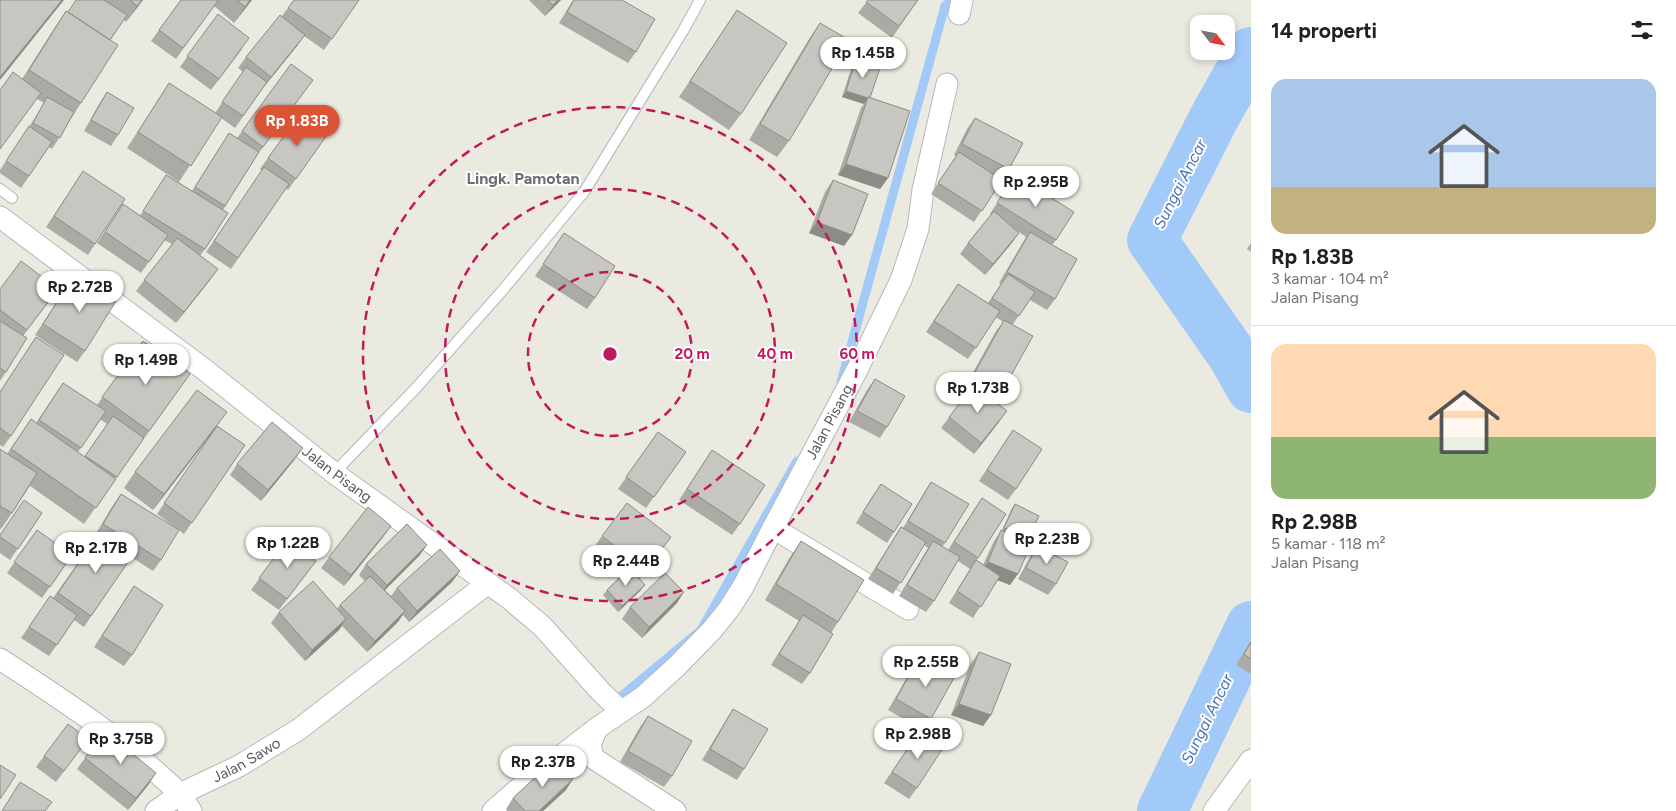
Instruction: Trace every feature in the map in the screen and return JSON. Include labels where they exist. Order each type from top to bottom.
[{"type":"street","name":"Jalan Pisang","points":[[0,217],[205,370],[334,473],[488,583],[543,627],[601,692],[619,709],[650,690],[677,666],[712,630],[729,609],[743,587],[857,370],[900,280],[918,229],[923,190],[947,84]]},
{"type":"street","points":[[773,528],[908,609]]},
{"type":"street","name":"Jalan Sawo","points":[[156,811],[185,803],[239,766],[298,730],[488,583]]},
{"type":"street","points":[[0,659],[65,701],[131,750],[185,803]]},
{"type":"street","points":[[493,811],[619,709]]},
{"type":"street","points":[[596,728],[590,745],[593,758],[674,811]]},
{"type":"street","points":[[1214,811],[1251,761]]},
{"type":"lane","points":[[334,473],[416,388],[502,291],[584,192],[700,0]]},
{"type":"lane","points":[[0,189],[12,198]]},
{"type":"building","points":[[0,0],[62,0],[0,77]]},
{"type":"building","points":[[76,0],[104,0],[127,15],[110,40],[68,12]]},
{"type":"building","points":[[130,0],[142,0],[137,6]]},
{"type":"building","points":[[181,0],[218,1],[183,48],[159,30]]},
{"type":"building","points":[[237,0],[250,0],[245,7]]},
{"type":"building","points":[[294,0],[359,0],[332,39],[288,8]]},
{"type":"building","points":[[548,0],[558,0],[553,5]]},
{"type":"building","points":[[574,0],[622,0],[655,19],[636,52],[567,12]]},
{"type":"building","points":[[868,0],[918,0],[899,26],[866,2]]},
{"type":"building","points":[[737,10],[787,43],[741,114],[690,81]]},
{"type":"building","points":[[66,11],[118,45],[81,103],[29,70]]},
{"type":"building","points":[[218,14],[249,38],[219,79],[187,56]]},
{"type":"building","points":[[280,15],[305,35],[271,77],[246,57]]},
{"type":"building","points":[[820,23],[849,40],[789,141],[760,124]]},
{"type":"building","points":[[856,60],[880,68],[870,98],[846,91]]},
{"type":"building","points":[[291,64],[313,80],[263,147],[242,131]]},
{"type":"building","points":[[246,67],[267,82],[243,116],[222,102]]},
{"type":"building","points":[[13,72],[41,93],[0,149],[0,90]]},
{"type":"building","points":[[169,83],[222,117],[191,166],[138,132]]},
{"type":"building","points":[[107,92],[134,108],[118,135],[91,120]]},
{"type":"building","points":[[47,97],[74,112],[60,138],[33,123]]},
{"type":"building","points":[[868,97],[910,111],[888,178],[846,164]]},
{"type":"building","points":[[299,115],[327,135],[296,179],[268,158]]},
{"type":"building","points":[[975,118],[1023,143],[1009,169],[962,144]]},
{"type":"building","points":[[29,126],[52,142],[29,176],[6,161]]},
{"type":"building","points":[[229,133],[259,152],[225,206],[195,187]]},
{"type":"building","points":[[959,152],[1002,180],[982,211],[938,183]]},
{"type":"building","points":[[264,167],[289,184],[238,258],[214,241]]},
{"type":"building","points":[[83,171],[125,199],[95,244],[54,216]]},
{"type":"building","points":[[166,175],[228,213],[205,249],[143,211]]},
{"type":"building","points":[[1015,175],[1074,212],[1056,240],[997,203]]},
{"type":"building","points":[[833,180],[868,194],[852,235],[817,222]]},
{"type":"building","points":[[123,204],[168,235],[149,262],[105,232]]},
{"type":"building","points":[[994,211],[1019,233],[993,264],[968,243]]},
{"type":"building","points":[[1030,232],[1077,259],[1055,299],[1007,272]]},
{"type":"building","points":[[564,233],[615,266],[595,298],[543,264]]},
{"type":"building","points":[[177,238],[218,269],[184,312],[144,280]]},
{"type":"building","points":[[21,261],[58,289],[27,330],[0,310],[0,289]]},
{"type":"building","points":[[75,274],[116,301],[85,351],[43,324]]},
{"type":"building","points":[[1008,274],[1035,292],[1019,316],[992,298]]},
{"type":"building","points":[[958,284],[1000,311],[976,348],[934,321]]},
{"type":"building","points":[[1004,320],[1033,336],[1003,390],[974,374]]},
{"type":"building","points":[[0,321],[27,338],[6,372],[0,368]]},
{"type":"building","points":[[36,337],[64,355],[11,436],[0,428],[0,392]]},
{"type":"building","points":[[143,341],[190,374],[149,431],[102,397]]},
{"type":"building","points":[[875,379],[905,396],[887,427],[857,411]]},
{"type":"building","points":[[63,383],[106,411],[81,448],[39,420]]},
{"type":"building","points":[[974,385],[1007,411],[981,443],[949,417]]},
{"type":"building","points":[[197,390],[227,412],[164,494],[135,472]]},
{"type":"building","points":[[113,416],[144,438],[117,477],[85,456]]},
{"type":"building","points":[[31,419],[116,479],[96,508],[11,449]]},
{"type":"building","points":[[272,422],[303,448],[268,490],[237,464]]},
{"type":"building","points":[[217,426],[245,445],[192,523],[164,503]]},
{"type":"building","points":[[1013,430],[1042,449],[1016,489],[987,470]]},
{"type":"building","points":[[658,432],[686,452],[654,497],[626,477]]},
{"type":"building","points":[[0,449],[37,473],[12,513],[0,506]]},
{"type":"building","points":[[712,450],[765,485],[740,524],[687,489]]},
{"type":"building","points":[[931,482],[969,504],[945,543],[908,521]]},
{"type":"building","points":[[881,484],[912,504],[894,532],[863,512]]},
{"type":"building","points":[[121,494],[179,530],[161,560],[103,524]]},
{"type":"building","points":[[982,498],[1006,514],[978,558],[954,542]]},
{"type":"building","points":[[24,500],[42,513],[18,549],[0,537],[0,535]]},
{"type":"building","points":[[627,503],[671,537],[646,570],[602,536]]},
{"type":"building","points":[[1015,504],[1039,516],[1028,539],[1004,528]]},
{"type":"building","points":[[368,507],[391,526],[351,575],[329,557]]},
{"type":"building","points":[[407,524],[427,545],[387,585],[366,564]]},
{"type":"building","points":[[901,527],[926,542],[901,583],[876,568]]},
{"type":"building","points":[[37,530],[72,555],[50,587],[14,562]]},
{"type":"building","points":[[1001,530],[1032,542],[1018,574],[988,562]]},
{"type":"building","points":[[100,532],[133,555],[91,616],[58,593]]},
{"type":"building","points":[[288,539],[316,561],[287,599],[259,578]]},
{"type":"building","points":[[801,541],[864,580],[838,622],[776,584]]},
{"type":"building","points":[[933,541],[960,557],[934,601],[907,585]]},
{"type":"building","points":[[1037,546],[1068,562],[1056,584],[1026,568]]},
{"type":"building","points":[[440,549],[460,571],[417,611],[397,588]]},
{"type":"building","points":[[976,560],[1000,576],[981,607],[957,591]]},
{"type":"building","points":[[630,568],[645,585],[622,606],[607,590]]},
{"type":"building","points":[[665,573],[684,592],[649,627],[630,607]]},
{"type":"building","points":[[370,576],[405,611],[375,641],[340,605]]},
{"type":"building","points":[[313,581],[346,619],[312,650],[279,612]]},
{"type":"building","points":[[134,586],[163,605],[132,655],[102,636]]},
{"type":"building","points":[[50,596],[77,615],[57,645],[29,627]]},
{"type":"building","points":[[803,615],[833,634],[810,673],[779,654]]},
{"type":"building","points":[[1251,642],[1251,659],[1244,654]]},
{"type":"building","points":[[979,652],[1011,664],[991,715],[959,704]]},
{"type":"building","points":[[920,656],[955,676],[931,719],[896,699]]},
{"type":"building","points":[[733,709],[768,729],[744,769],[710,749]]},
{"type":"building","points":[[648,716],[692,741],[672,776],[628,751]]},
{"type":"building","points":[[68,724],[88,739],[64,771],[44,756]]},
{"type":"building","points":[[106,732],[156,773],[136,798],[85,758]]},
{"type":"building","points":[[919,732],[943,748],[917,788],[892,772]]},
{"type":"building","points":[[555,759],[573,779],[539,811],[525,811],[513,798]]},
{"type":"building","points":[[0,765],[16,775],[0,799]]},
{"type":"building","points":[[20,782],[52,802],[45,811],[2,811]]},
{"type":"waterway","points":[[841,382],[945,6],[952,0]]},
{"type":"waterway","name":"Sungai Ancar","points":[[1251,52],[1215,116],[1152,240],[1233,356],[1251,388]]},
{"type":"waterway","points":[[612,704],[701,630],[797,461]]},
{"type":"waterway","name":"Sungai Ancar","points":[[1162,811],[1251,626]]},
{"type":"district","name":"Lingk. Pamotan","points":[[523,178]]}]
